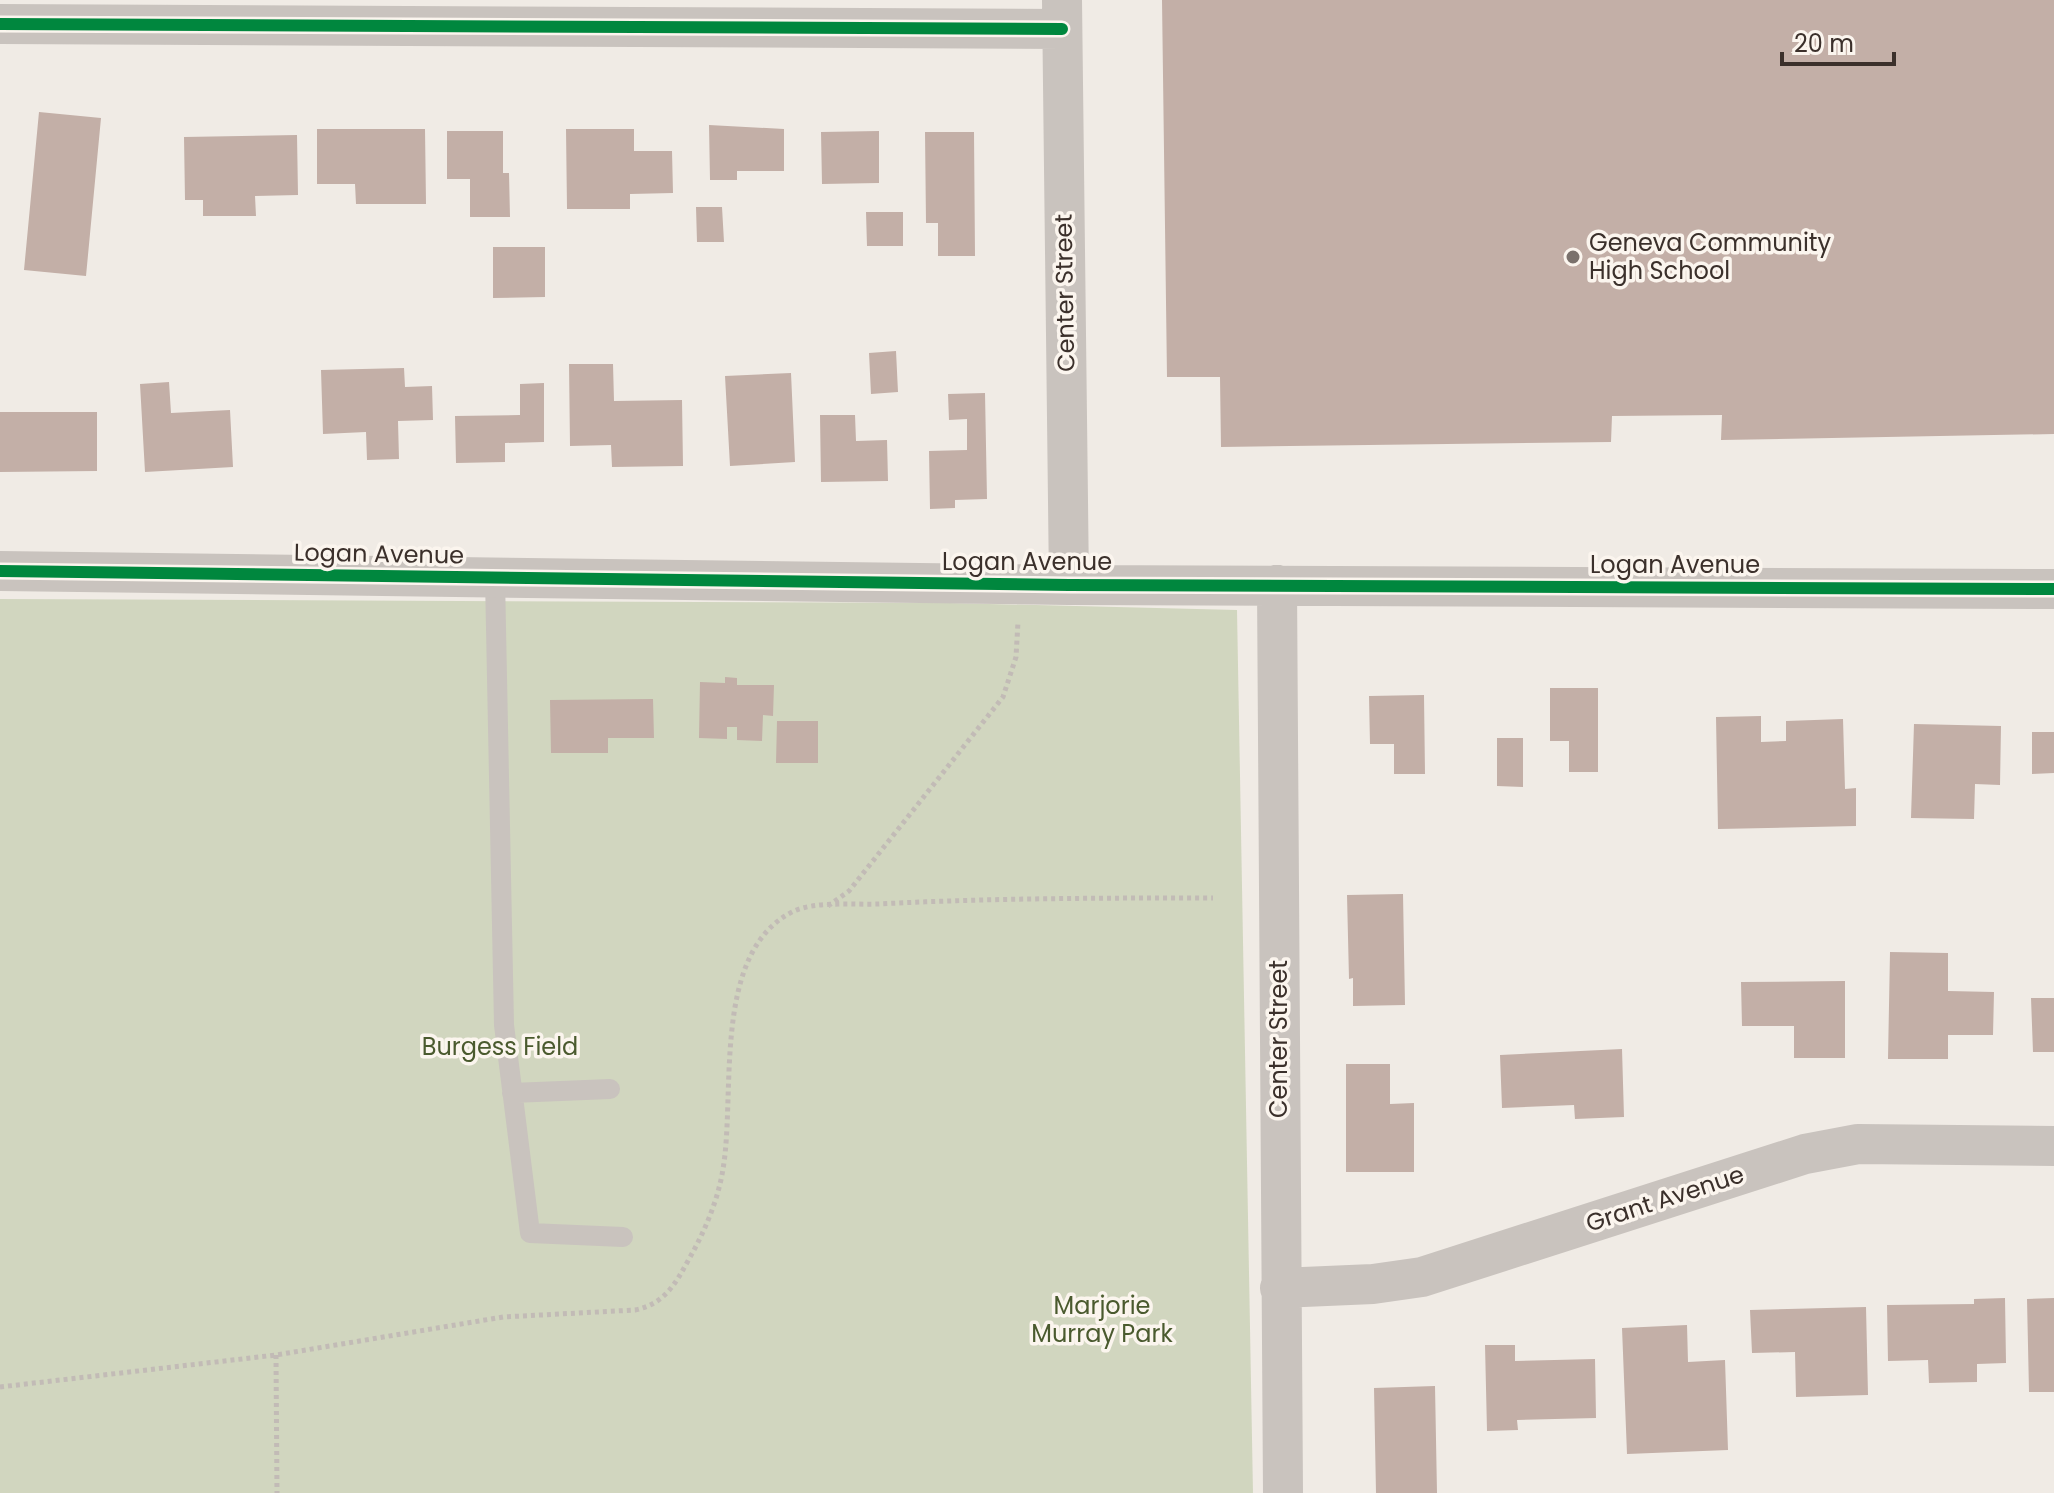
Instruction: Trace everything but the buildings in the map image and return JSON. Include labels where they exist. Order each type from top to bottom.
[{"type":"street","points":[[0,24],[1062,14]]},
{"type":"street","name":"Center Street","points":[[1062,14],[1069,585]]},
{"type":"street","name":"Logan Avenue","points":[[0,571],[1069,585],[2054,589]]},
{"type":"street","name":"Center Street","points":[[1277,585],[1283,1493]]},
{"type":"street","name":"Grant Avenue","points":[[1280,1288],[1373,1284],[1422,1277],[1805,1154],[1858,1144],[2054,1146]]},
{"type":"lane","points":[[495,578],[502,982],[530,1233],[623,1237]]},
{"type":"lane","points":[[512,1093],[610,1089]]},
{"type":"path","points":[[828,907],[849,891],[1003,697],[1016,657],[1018,608]]},
{"type":"path","points":[[0,1387],[276,1355],[503,1317],[635,1310],[655,1306],[675,1285],[714,1206],[724,1168],[734,1027],[742,976],[753,945],[796,910],[991,898],[1213,898]]},
{"type":"path","points":[[276,1355],[277,1493]]},
{"type":"green space","name":"Burgess Field","points":[[0,599],[950,603],[1237,610],[1253,1493],[0,1493]]},
{"type":"cycle path","points":[[0,24],[1062,29]]},
{"type":"cycle path","points":[[0,571],[1069,585],[2054,589]]},
{"type":"place","name":"Geneva Community High School","points":[[1573,257]]},
{"type":"park label","name":"Marjorie Murray Park","points":[[1102,1320]]}]
